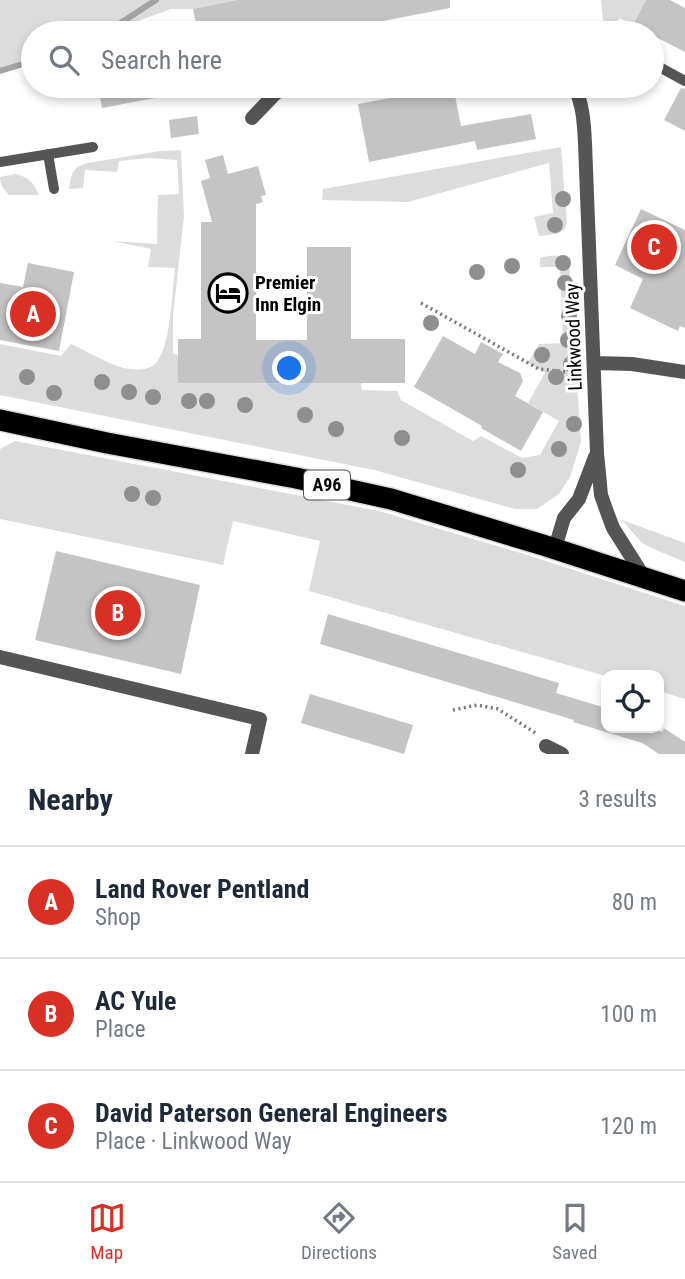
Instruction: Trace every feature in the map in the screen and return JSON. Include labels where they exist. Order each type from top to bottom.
[{"type":"highway","name":"A96","points":[[0,420],[391,499],[555,548],[685,591]]},
{"type":"street","points":[[252,118],[271,98]]},
{"type":"street","name":"Linkwood Way","points":[[579,98],[584,123],[601,495],[613,528],[644,577]]},
{"type":"street","points":[[594,368],[632,364],[685,372]]},
{"type":"street","points":[[555,548],[564,518],[579,499],[597,453]]},
{"type":"street","points":[[0,657],[260,719],[252,754]]},
{"type":"street","points":[[546,746],[562,754]]},
{"type":"lane","points":[[664,70],[685,81]]},
{"type":"lane","points":[[0,162],[93,147]]},
{"type":"lane","points":[[48,154],[54,190]]},
{"type":"path","points":[[421,303],[539,369],[594,368]]},
{"type":"path","points":[[453,710],[477,705],[498,709],[535,731],[546,746]]},
{"type":"shaded area","points":[[0,0],[237,0],[193,9],[171,9],[138,21],[21,21],[21,65],[0,71]]},
{"type":"shaded area","points":[[601,0],[646,0],[635,21],[619,18],[617,21],[603,21]]},
{"type":"shaded area","points":[[561,147],[567,222],[565,229],[556,234],[539,236],[534,217],[553,213],[549,163],[408,202],[322,200],[323,189]]},
{"type":"shaded area","points":[[181,150],[184,216],[173,316],[173,354],[178,355],[178,383],[361,383],[362,390],[397,391],[401,400],[473,441],[481,436],[522,458],[540,455],[559,421],[528,403],[545,373],[528,363],[539,344],[563,343],[560,267],[540,267],[540,258],[554,256],[569,260],[581,442],[570,477],[559,494],[537,509],[515,509],[374,470],[0,395],[0,344],[61,356],[71,344],[129,369],[144,369],[156,363],[168,332],[175,268],[148,267],[151,249],[112,241],[157,244],[158,195],[179,194],[177,160],[148,158],[119,161],[117,172],[85,170],[83,188],[69,189],[73,172],[88,163]]},
{"type":"shaded area","points":[[15,174],[30,181],[39,195],[9,195],[2,186],[0,177]]},
{"type":"shaded area","points":[[15,441],[379,511],[685,606],[685,699],[664,693],[664,670],[601,670],[601,675],[309,591],[320,541],[233,521],[223,565],[0,519],[0,449]]},
{"type":"shaded area","points":[[622,520],[685,543],[685,562],[642,543]]},
{"type":"building","points":[[237,0],[450,0],[450,8],[383,21],[196,21],[193,9]]},
{"type":"building","points":[[646,0],[670,0],[685,8],[685,52],[664,41],[664,21],[635,21]]},
{"type":"building","points":[[681,88],[685,89],[685,131],[664,120]]},
{"type":"building","points":[[100,98],[155,98],[102,108]]},
{"type":"building","points":[[390,98],[455,98],[461,126],[531,114],[536,139],[477,150],[475,141],[369,162],[358,104]]},
{"type":"building","points":[[197,116],[199,134],[171,138],[169,120]]},
{"type":"building","name":"Premier Inn Elgin","points":[[223,155],[228,174],[258,166],[266,195],[261,196],[263,202],[256,204],[256,340],[307,340],[307,247],[351,247],[351,339],[405,339],[405,383],[178,383],[178,339],[201,339],[201,222],[212,222],[201,181],[210,178],[205,160]]},
{"type":"building","points":[[641,209],[685,230],[685,328],[680,326],[678,331],[630,308],[643,279],[615,265]]},
{"type":"building","points":[[28,263],[74,272],[59,351],[0,340],[0,283],[23,287]]},
{"type":"building","points":[[443,336],[475,354],[481,342],[503,354],[498,362],[520,373],[523,381],[515,396],[543,412],[521,451],[414,387]]},
{"type":"building","points":[[56,551],[200,585],[181,674],[35,640]]},
{"type":"building","points":[[328,614],[559,683],[556,693],[601,706],[601,731],[573,722],[574,720],[320,644]]},
{"type":"building","points":[[310,694],[413,725],[404,754],[301,723]]},
{"type":"building","points":[[664,728],[685,742],[685,754],[659,754],[642,743],[609,733],[664,733]]},
{"type":"waterway","points":[[124,21],[156,0]]},
{"type":"waterway","points":[[0,71],[21,65]]},
{"type":"place","name":"David Paterson General Engineers","points":[[654,247]]},
{"type":"place","name":"Premier Inn Elgin","points":[[228,293]]},
{"type":"place","name":"Land Rover Pentland","points":[[33,314]]},
{"type":"place","name":"AC Yule","points":[[118,613]]}]
